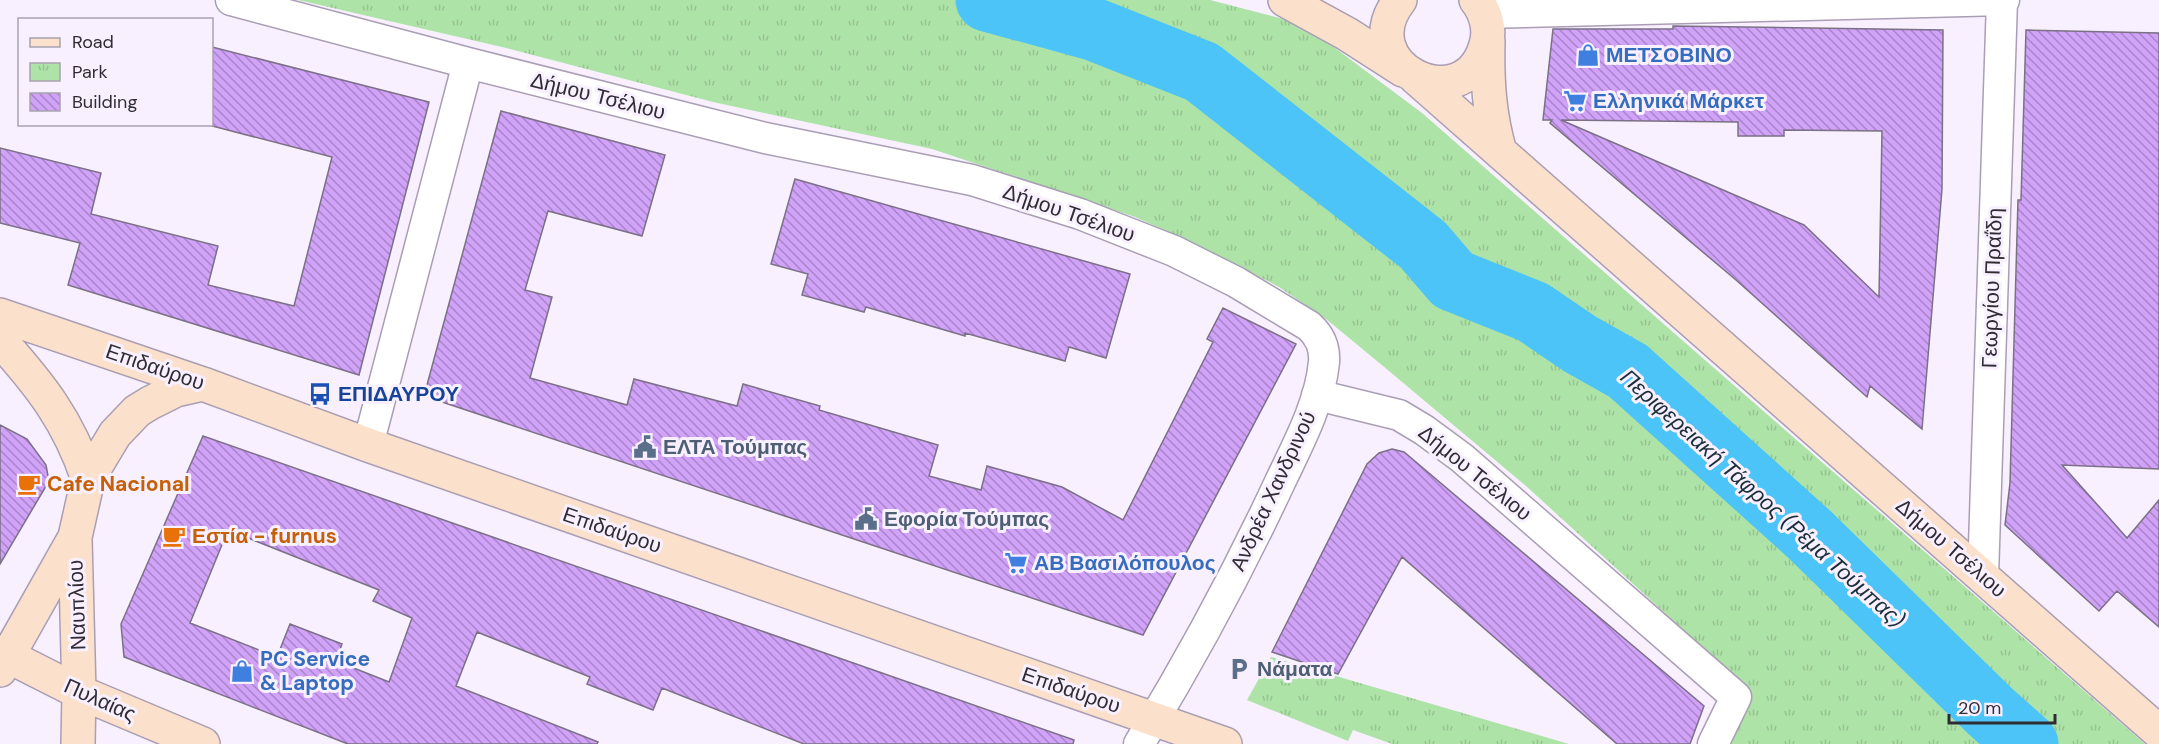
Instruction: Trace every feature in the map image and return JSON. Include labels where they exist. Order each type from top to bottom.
[{"type":"street","name":"Δήμου Τσέλιου","points":[[231,0],[765,138],[972,180],[1126,231],[1174,251],[1236,282],[1309,326],[1318,334],[1323,347],[1324,361],[1317,395],[1399,415],[1433,437],[1462,458],[1736,697],[1713,744]]},
{"type":"street","name":"Δήμου Τσέλιου","points":[[1285,0],[1347,34],[1410,74],[2159,732]]},
{"type":"street","points":[[1400,0],[1389,23],[1388,40],[1394,57],[1410,74],[1432,82],[1458,79],[1479,62],[1483,54],[1482,11]]},
{"type":"street","points":[[1482,11],[2003,0]]},
{"type":"street","name":"Γεωργίου Πραΐδη","points":[[1983,576],[2003,0]]},
{"type":"street","points":[[1482,11],[1490,112],[1500,152]]},
{"type":"street","points":[[368,445],[468,63]]},
{"type":"street","name":"Επιδαύρου","points":[[0,315],[203,384],[1147,731],[1225,744]]},
{"type":"street","points":[[0,340],[32,377],[59,414],[75,444],[88,479]]},
{"type":"street","points":[[3,659],[75,537],[88,479],[115,434],[137,411],[176,390],[203,384]]},
{"type":"street","name":"Ανδρέα Χανδρινού","points":[[1147,731],[1240,564],[1297,446],[1317,395]]},
{"type":"street","name":"Ναυπλίου","points":[[75,537],[78,744]]},
{"type":"street","name":"Πυλαίας","points":[[3,659],[203,744]]},
{"type":"green space","points":[[298,0],[1210,0],[1303,24],[1422,113],[2145,744],[1721,744],[1748,689],[1526,486],[1326,319],[1279,287],[1200,246],[1135,217],[932,149],[713,102],[502,47]]},
{"type":"green space","points":[[1271,657],[1569,744],[1392,744],[1353,730],[1348,741],[1247,700]]},
{"type":"building","points":[[1673,26],[1943,30],[1942,189],[1922,429],[1870,386],[1867,397],[1736,280],[1550,123],[1552,120],[1543,120],[1553,29],[1673,29]],"holes":[[[1561,120],[1738,122],[1738,136],[1784,136],[1784,130],[1882,131],[1879,297],[1804,225]]]},
{"type":"building","points":[[2026,30],[2159,33],[2159,469],[2062,465],[2127,538],[2159,500],[2159,627],[2117,591],[2099,611],[2005,525],[2010,483],[2018,200],[2021,200]]},
{"type":"building","points":[[213,47],[429,102],[359,375],[68,285],[80,243],[0,223],[0,148],[101,173],[91,214],[218,246],[208,285],[294,306],[332,157],[212,126]]},
{"type":"building","points":[[501,111],[665,155],[642,236],[548,211],[525,290],[552,297],[530,378],[627,405],[634,379],[737,406],[743,384],[820,406],[819,410],[938,445],[929,476],[981,490],[987,466],[1062,487],[1123,520],[1213,342],[1207,339],[1223,308],[1296,344],[1143,635],[424,396]]},
{"type":"building","points":[[795,179],[1130,274],[1106,358],[1069,347],[1065,361],[965,333],[965,336],[866,307],[864,312],[802,295],[808,274],[771,264]]},
{"type":"building","points":[[0,425],[27,439],[46,465],[49,481],[0,564]]},
{"type":"building","points":[[203,436],[1074,740],[1073,744],[804,744],[662,688],[653,710],[587,684],[590,677],[477,632],[456,686],[598,742],[597,744],[348,744],[124,657],[121,624]],"holes":[[[228,530],[379,590],[373,601],[412,618],[389,682],[336,661],[342,644],[290,624],[277,657],[190,623]]]},
{"type":"building","points":[[1392,449],[1404,452],[1704,706],[1690,744],[1617,744],[1402,557],[1338,674],[1272,652],[1367,464],[1379,453]]},
{"type":"waterway","name":"Περιφερειακή Τάφρος (Ρέμα Τούμπας)","points":[[987,0],[1093,29],[1202,72],[1423,245],[1453,280],[1533,312],[1580,344],[1628,371],[1809,534],[1990,711],[2027,744]]},
{"type":"place","name":"ΜΕΤΣΟΒΙΝΟ","points":[[1588,55]]},
{"type":"place","name":"Ελληνικά Μάρκετ","points":[[1575,101]]},
{"type":"place","name":"ΕΠΙΔΑΥΡΟΥ","points":[[320,394]]},
{"type":"place","name":"ΕΛΤΑ Τούμπας","points":[[645,447]]},
{"type":"place","name":"Cafe Nacional","points":[[29,484]]},
{"type":"place","name":"Εφορία Τούμπας","points":[[866,519]]},
{"type":"place","name":"Εστία - furnus","points":[[174,536]]},
{"type":"place","name":"ΑΒ Βασιλόπουλος","points":[[1016,563]]},
{"type":"place","name":"Νάματα","points":[[1239,669]]},
{"type":"place","name":"PC Service & Laptop","points":[[242,671]]}]
